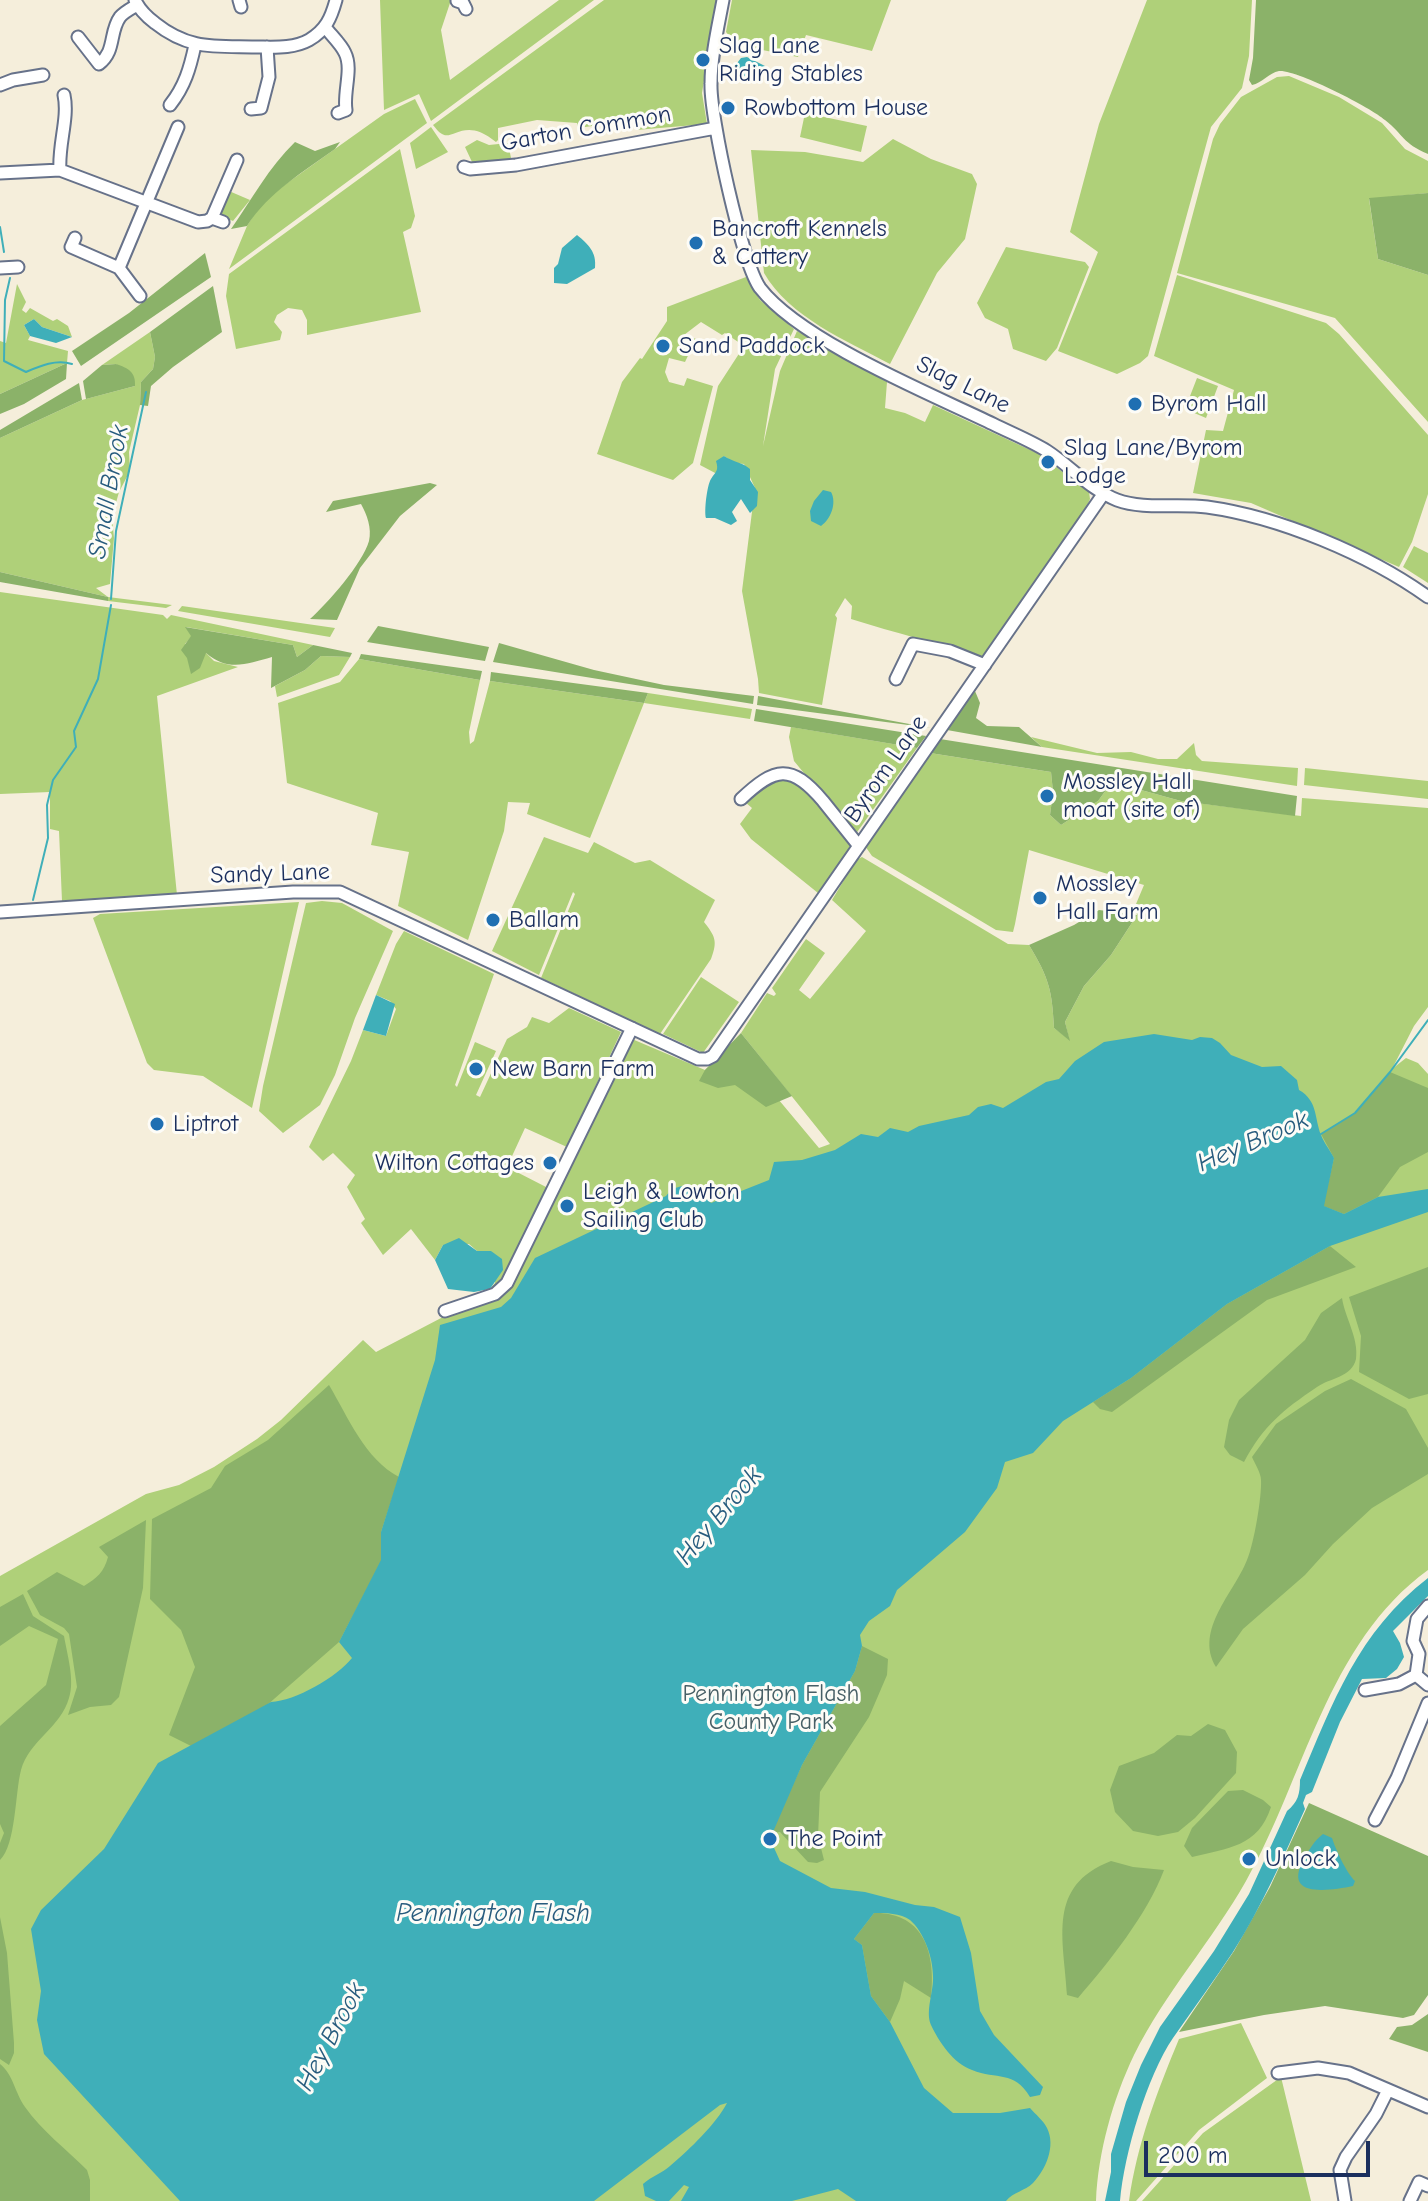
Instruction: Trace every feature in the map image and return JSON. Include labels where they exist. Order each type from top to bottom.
[{"type":"street","points":[[78,37],[99,64],[106,59],[112,47],[114,31],[121,16],[136,2],[168,33],[195,45],[223,48],[294,46],[325,27],[336,0]]},
{"type":"street","name":"Slag Lane","points":[[723,0],[711,80],[712,108],[749,265],[760,287],[778,306],[864,361],[1043,449],[1119,501],[1202,506],[1260,516],[1282,523],[1396,576],[1428,597]]},
{"type":"street","points":[[325,27],[346,54],[346,113]]},
{"type":"street","points":[[170,105],[182,96],[195,45]]},
{"type":"street","points":[[261,109],[269,77],[267,47]]},
{"type":"street","points":[[0,85],[43,75]]},
{"type":"street","points":[[60,170],[58,151],[66,104],[64,95]]},
{"type":"street","points":[[119,268],[178,127]]},
{"type":"street","name":"Garton Common","points":[[464,167],[516,165],[716,128]]},
{"type":"street","points":[[0,173],[60,170],[198,222],[218,220],[237,160]]},
{"type":"street","points":[[75,238],[71,247],[119,268],[140,296]]},
{"type":"street","points":[[0,268],[18,267]]},
{"type":"street","name":"Byrom Lane","points":[[698,1059],[713,1056],[1104,493]]},
{"type":"street","points":[[896,679],[913,644],[950,651],[985,665]]},
{"type":"street","points":[[741,799],[773,775],[787,772],[797,775],[859,846]]},
{"type":"street","name":"Sandy Lane","points":[[0,912],[293,892],[340,892],[698,1059]]},
{"type":"street","points":[[445,1311],[495,1294],[507,1283],[632,1028]]},
{"type":"street","points":[[1416,1675],[1419,1654],[1413,1641],[1417,1619],[1428,1606]]},
{"type":"street","points":[[1416,1675],[1428,1685]]},
{"type":"street","points":[[1365,1690],[1399,1684],[1416,1675]]},
{"type":"street","points":[[1375,1820],[1397,1778],[1428,1703]]},
{"type":"street","points":[[1278,2073],[1318,2068],[1349,2073],[1428,2107]]},
{"type":"street","points":[[1345,2201],[1340,2170],[1388,2090]]},
{"type":"street","points":[[1410,2201],[1419,2182],[1428,2186]]},
{"type":"green space","points":[[380,0],[451,0],[441,30],[450,80],[559,0],[594,0],[431,121],[419,94],[384,110]]},
{"type":"green space","points":[[604,0],[717,0],[702,93],[707,124],[636,130],[635,120],[578,128],[577,123],[537,120],[498,128],[496,142],[476,131],[446,135],[433,125]]},
{"type":"green space","points":[[732,0],[891,0],[872,51],[806,35],[798,57],[737,45],[726,32]]},
{"type":"green space","points":[[1147,0],[1252,0],[1249,56],[1242,88],[1211,127],[1148,356],[1117,374],[1058,351],[1098,252],[1070,232],[1099,124]]},
{"type":"green space","points":[[1256,0],[1428,0],[1428,154],[1408,142],[1377,114],[1301,76],[1279,71],[1252,85],[1249,80]]},
{"type":"green space","points":[[1289,76],[1339,97],[1382,123],[1405,149],[1428,161],[1428,193],[1369,199],[1378,259],[1428,275],[1428,422],[1335,318],[1177,273],[1213,139],[1220,124],[1241,97],[1277,77]]},
{"type":"green space","points":[[415,99],[427,123],[229,269],[247,226],[258,208],[276,191],[384,114]]},
{"type":"green space","points":[[805,113],[867,126],[861,152],[800,137]]},
{"type":"green space","points":[[431,127],[448,152],[416,169],[410,143]]},
{"type":"green space","points":[[893,139],[931,159],[972,174],[977,184],[965,239],[937,273],[890,364],[804,315],[788,303],[764,273],[751,150],[805,152],[863,162]]},
{"type":"green space","points":[[477,140],[489,145],[508,143],[512,163],[472,162],[465,147]]},
{"type":"green space","points":[[295,142],[315,151],[340,142],[276,193],[247,226],[231,229],[269,173]]},
{"type":"green space","points":[[400,149],[415,216],[411,228],[403,232],[421,312],[307,335],[307,320],[302,310],[288,308],[277,315],[274,322],[282,332],[280,340],[236,349],[226,296],[229,274]]},
{"type":"green space","points":[[229,191],[250,200],[233,221],[219,215]]},
{"type":"green space","points":[[1428,193],[1428,275],[1378,259],[1369,198]]},
{"type":"green space","points":[[1006,247],[1085,262],[1089,267],[1057,348],[1046,361],[1013,349],[1008,329],[985,318],[977,303]]},
{"type":"green space","points":[[205,253],[211,277],[81,366],[72,351],[129,313]]},
{"type":"green space","points":[[1177,275],[1326,323],[1428,435],[1428,494],[1412,542],[1399,567],[1251,503],[1193,493],[1206,430],[1223,431],[1234,390],[1154,356]]},
{"type":"green space","points":[[746,277],[760,300],[794,329],[775,369],[763,446],[780,371],[797,331],[887,382],[885,408],[925,422],[933,405],[1039,454],[1089,492],[1087,506],[982,659],[851,619],[852,606],[845,598],[835,615],[837,618],[822,705],[759,693],[742,591],[755,488],[744,464],[734,463],[724,456],[717,474],[700,465],[718,386],[744,346],[725,333],[722,335],[701,322],[684,335],[696,339],[685,362],[669,358],[665,372],[669,382],[684,386],[687,378],[713,386],[693,463],[673,480],[597,454],[622,382],[642,359],[667,321],[667,307]]},
{"type":"green space","points":[[17,284],[26,302],[22,310],[26,313],[30,308],[53,321],[57,319],[68,326],[72,337],[42,327],[34,319],[24,325],[30,336],[28,340],[68,351],[67,363],[0,394],[0,341],[6,343]]},
{"type":"green space","points":[[213,286],[222,332],[151,386],[148,406],[140,405],[141,382],[153,369],[155,357],[150,332]]},
{"type":"green space","points":[[150,332],[155,357],[153,369],[141,382],[140,405],[129,452],[130,471],[119,492],[112,517],[114,538],[110,584],[96,588],[108,597],[0,572],[0,438],[82,400],[135,386],[116,364],[102,365]]},
{"type":"green space","points":[[67,363],[66,379],[24,404],[0,414],[0,394]]},
{"type":"green space","points":[[116,364],[130,371],[135,386],[86,399],[83,381],[102,365]]},
{"type":"green space","points":[[1197,378],[1218,386],[1206,418],[1185,409]]},
{"type":"green space","points":[[79,383],[82,400],[0,438],[0,430]]},
{"type":"green space","points":[[430,483],[437,485],[400,516],[360,568],[337,620],[310,619],[335,594],[369,541],[370,531],[361,504],[326,512],[333,501]]},
{"type":"green space","points":[[1414,546],[1428,553],[1428,583],[1403,567]]},
{"type":"green space","points":[[0,572],[108,597],[108,601],[0,582]]},
{"type":"green space","points":[[0,592],[163,615],[167,619],[171,615],[313,645],[297,657],[293,645],[186,627],[192,636],[185,644],[206,653],[214,661],[238,667],[157,696],[177,895],[62,901],[59,831],[50,829],[50,792],[0,794]]},
{"type":"green space","points":[[108,597],[172,605],[166,608],[108,601]]},
{"type":"green space","points":[[182,606],[335,628],[330,637],[178,611]]},
{"type":"green space","points":[[378,626],[489,647],[485,661],[367,642]]},
{"type":"green space","points":[[185,627],[293,645],[297,657],[313,645],[352,653],[350,657],[321,656],[305,670],[271,688],[272,657],[238,665],[222,663],[206,653],[200,668],[191,674],[187,658],[181,650],[191,636]]},
{"type":"green space","points":[[499,643],[594,670],[664,685],[754,696],[753,704],[493,662]]},
{"type":"green space","points":[[361,654],[482,671],[480,680],[359,659]]},
{"type":"green space","points":[[321,656],[350,657],[339,675],[277,697],[275,686],[305,670]]},
{"type":"green space","points":[[359,659],[480,680],[469,732],[470,744],[474,741],[490,681],[644,703],[590,838],[527,814],[530,803],[508,802],[504,831],[468,940],[398,906],[409,852],[371,845],[378,813],[287,783],[278,703],[340,682]]},
{"type":"green space","points":[[491,672],[648,693],[644,703],[490,681]]},
{"type":"green space","points":[[975,691],[980,703],[976,718],[987,726],[1019,727],[1042,747],[947,730]]},
{"type":"green space","points":[[648,693],[752,709],[750,719],[644,703]]},
{"type":"green space","points":[[758,696],[931,728],[757,705]]},
{"type":"green space","points":[[756,709],[926,736],[917,748],[754,721]]},
{"type":"green space","points":[[791,727],[917,748],[855,835],[794,761],[789,737]]},
{"type":"green space","points":[[1031,737],[1097,753],[1131,752],[1158,759],[1177,759],[1194,743],[1196,755],[1202,761],[1298,768],[1297,786],[1042,747]]},
{"type":"green space","points":[[940,739],[1297,796],[1295,816],[1181,801],[1112,782],[1098,801],[1061,825],[1050,815],[1053,792],[1051,772],[930,753]]},
{"type":"green space","name":"Pennington Flash County Park","points":[[930,753],[1051,772],[1053,792],[1050,815],[1061,825],[1098,801],[1112,782],[1181,801],[1301,816],[1302,798],[1428,808],[1428,1007],[1414,1026],[1392,1069],[1406,1058],[1418,1063],[1428,1074],[1428,1570],[1394,1600],[1365,1635],[1341,1674],[1246,1881],[1146,2032],[1119,2089],[1108,2126],[1096,2201],[0,2201],[0,1576],[146,1494],[179,1485],[214,1467],[281,1420],[363,1340],[376,1352],[443,1317],[494,1300],[511,1286],[632,1039],[705,1070],[733,1045],[819,1148],[830,1144],[741,1033],[767,993],[776,994],[772,988],[806,939],[825,953],[799,990],[810,999],[866,931],[832,900],[856,860],[862,857],[1008,944],[1029,945],[1048,985],[1054,1028],[1069,1039],[1065,1022],[1084,986],[1111,955],[1137,915],[1136,904],[1144,885],[1029,850],[1013,932],[996,930],[872,856],[865,846]]},
{"type":"green space","points":[[1305,768],[1428,781],[1428,799],[1304,785]]},
{"type":"green space","points":[[791,777],[818,799],[851,846],[818,893],[751,839],[740,824],[752,808],[745,802],[767,781]]},
{"type":"green space","points":[[544,837],[588,853],[594,842],[635,863],[650,860],[715,900],[704,922],[714,939],[711,959],[660,1034],[541,978],[575,894],[573,892],[539,975],[492,951]]},
{"type":"green space","points":[[299,902],[252,1108],[203,1076],[154,1070],[147,1063],[93,918],[100,914]]},
{"type":"green space","points":[[306,903],[342,903],[393,931],[320,1105],[283,1133],[259,1111],[263,1086]]},
{"type":"green space","points":[[1099,910],[1137,915],[1111,955],[1084,986],[1065,1022],[1070,1041],[1054,1028],[1048,985],[1029,945]]},
{"type":"green space","points":[[404,931],[494,974],[455,1085],[457,1087],[475,1042],[496,1051],[476,1095],[480,1097],[507,1039],[527,1027],[532,1017],[549,1023],[569,1008],[621,1032],[567,1147],[525,1128],[507,1167],[548,1188],[504,1282],[498,1288],[490,1289],[495,1283],[491,1251],[477,1251],[469,1244],[443,1245],[435,1260],[411,1229],[383,1255],[361,1223],[365,1219],[347,1187],[355,1175],[333,1153],[323,1161],[309,1147],[363,1030],[386,1036],[396,1009],[390,1001],[376,995]]},
{"type":"green space","points":[[701,977],[739,1002],[703,1053],[663,1034]]},
{"type":"green space","points":[[741,1033],[792,1096],[766,1107],[735,1085],[718,1088],[699,1081],[705,1070]]},
{"type":"green space","points":[[1390,1072],[1428,1088],[1428,1152],[1400,1167],[1378,1197],[1344,1214],[1323,1206],[1334,1158],[1321,1134],[1355,1113]]},
{"type":"green space","points":[[1330,1246],[1356,1267],[1267,1300],[1112,1412],[1100,1409],[1093,1402],[1131,1378],[1227,1304]]},
{"type":"green space","points":[[1428,1267],[1428,1394],[1409,1399],[1359,1372],[1361,1336],[1349,1297]]},
{"type":"green space","points":[[1342,1298],[1356,1343],[1354,1365],[1284,1411],[1266,1429],[1244,1462],[1230,1455],[1224,1447],[1229,1420],[1239,1400],[1305,1340],[1321,1313]]},
{"type":"green space","points":[[1351,1379],[1406,1409],[1428,1448],[1428,1474],[1372,1508],[1305,1575],[1243,1629],[1216,1667],[1210,1653],[1213,1626],[1247,1560],[1257,1520],[1261,1480],[1252,1457],[1276,1424],[1325,1391]]},
{"type":"green space","points":[[329,1385],[376,1460],[399,1477],[381,1532],[382,1560],[339,1642],[266,1706],[191,1746],[169,1735],[195,1667],[181,1630],[150,1599],[152,1519],[211,1488],[225,1466],[268,1440]]},
{"type":"green space","points":[[146,1520],[143,1588],[119,1697],[111,1705],[90,1707],[68,1715],[77,1687],[69,1634],[40,1615],[27,1591],[57,1572],[84,1586],[99,1574],[108,1557],[99,1547]]},
{"type":"green space","points":[[23,1594],[33,1616],[64,1636],[71,1691],[59,1717],[25,1760],[9,1843],[0,1860],[0,1843],[4,1833],[0,1824],[0,1726],[46,1685],[58,1639],[29,1626],[0,1646],[0,1607]]},
{"type":"green space","points":[[862,1646],[888,1659],[887,1675],[869,1717],[820,1792],[818,1836],[824,1860],[808,1862],[780,1832],[771,1833],[802,1765],[855,1671]]},
{"type":"green space","points":[[1208,1724],[1225,1730],[1237,1752],[1236,1773],[1178,1832],[1158,1836],[1133,1831],[1115,1812],[1110,1790],[1119,1766],[1154,1753],[1177,1735],[1191,1736]]},
{"type":"green space","points":[[1243,1790],[1271,1807],[1258,1830],[1240,1844],[1192,1857],[1184,1846],[1192,1828],[1228,1791]]},
{"type":"green space","points":[[1309,1803],[1428,1856],[1428,1995],[1414,2015],[1403,2018],[1325,2006],[1179,2032],[1234,1951],[1270,1887]]},
{"type":"green space","points":[[1111,1861],[1164,1870],[1148,1904],[1114,1954],[1078,1998],[1067,1995],[1062,1935],[1068,1900],[1076,1885],[1090,1872]]},
{"type":"green space","points":[[874,1913],[905,1920],[916,1928],[929,1952],[931,1998],[904,1981],[890,2022],[871,1996],[862,1945],[854,1939]]},
{"type":"green space","points":[[0,1917],[7,1953],[14,2043],[9,2065],[0,2059]]},
{"type":"green space","points":[[1428,2014],[1428,2052],[1389,2039],[1397,2027],[1412,2025]]},
{"type":"green space","points":[[1241,2023],[1267,2078],[1199,2130],[1136,2201],[1129,2201],[1149,2118],[1179,2039]]},
{"type":"green space","points":[[0,2064],[31,2115],[87,2170],[90,2201],[0,2201]]},
{"type":"green space","points":[[1281,2077],[1311,2201],[1142,2201],[1203,2133]]},
{"type":"water","points":[[747,57],[765,66],[769,73],[739,77],[734,73],[734,67],[741,58]]},
{"type":"water","points":[[577,235],[593,253],[595,268],[567,284],[554,283],[554,268],[562,248]]},
{"type":"water","points":[[34,319],[42,327],[72,337],[56,343],[30,336],[24,325]]},
{"type":"water","points":[[724,456],[750,469],[750,480],[758,492],[757,506],[750,513],[741,499],[732,512],[737,521],[731,525],[715,518],[706,518],[705,515],[707,492],[717,469],[716,461]]},
{"type":"water","points":[[823,490],[831,492],[833,506],[821,526],[811,521],[810,511]]},
{"type":"water","points":[[376,995],[395,1004],[386,1036],[363,1030]]},
{"type":"water","name":"Pennington Flash","points":[[1154,1034],[1192,1040],[1212,1038],[1231,1055],[1262,1067],[1281,1066],[1297,1080],[1299,1090],[1312,1104],[1321,1135],[1334,1158],[1324,1206],[1344,1214],[1378,1197],[1428,1189],[1428,1212],[1330,1246],[1227,1304],[1131,1378],[1063,1421],[1033,1453],[1005,1462],[997,1488],[965,1532],[897,1590],[890,1606],[869,1621],[860,1635],[862,1646],[855,1671],[802,1765],[770,1839],[780,1861],[831,1888],[934,1907],[960,1917],[971,1953],[980,2011],[994,2035],[1043,2087],[1040,2095],[1030,2097],[1024,2088],[1011,2079],[965,2067],[942,2045],[929,2019],[933,1969],[920,1931],[910,1920],[888,1913],[874,1913],[854,1939],[862,1945],[871,1996],[890,2022],[924,2088],[953,2113],[1000,2113],[1030,2108],[1044,2123],[1050,2135],[1050,2150],[1046,2164],[1033,2183],[1006,2201],[856,2201],[838,2189],[792,2201],[681,2201],[689,2187],[684,2185],[669,2201],[656,2201],[645,2196],[643,2184],[694,2144],[727,2103],[720,2105],[594,2201],[180,2201],[44,2054],[37,2020],[41,1991],[31,1929],[41,1910],[104,1849],[158,1763],[271,1702],[315,1687],[352,1658],[339,1642],[381,1560],[381,1532],[435,1360],[440,1325],[501,1307],[511,1298],[535,1258],[666,1196],[672,1189],[682,1186],[691,1192],[700,1191],[711,1203],[769,1180],[774,1162],[802,1160],[835,1150],[861,1134],[878,1137],[890,1128],[908,1132],[919,1126],[969,1115],[978,1107],[991,1104],[1003,1108],[1046,1082],[1059,1079],[1075,1061],[1104,1042]]},
{"type":"water","points":[[459,1238],[477,1251],[491,1251],[502,1259],[503,1270],[490,1289],[474,1292],[448,1289],[435,1260],[443,1245]]},
{"type":"water","points":[[1428,1578],[1428,1596],[1393,1631],[1404,1657],[1397,1669],[1386,1678],[1362,1679],[1340,1722],[1312,1792],[1306,1795],[1303,1803],[1305,1809],[1272,1882],[1233,1952],[1163,2054],[1138,2116],[1126,2161],[1120,2201],[1105,2201],[1111,2154],[1126,2102],[1160,2027],[1214,1951],[1249,1894],[1287,1811],[1298,1797],[1300,1780],[1350,1670],[1383,1621]]},
{"type":"water","points":[[1323,1834],[1332,1838],[1355,1881],[1353,1886],[1311,1889],[1299,1880],[1304,1859]]},
{"type":"waterway","points":[[0,227],[4,252]]},
{"type":"waterway","points":[[10,278],[5,300],[4,361],[26,372],[54,363],[72,364]]},
{"type":"waterway","name":"Small Brook","points":[[111,599],[116,531],[146,392]]},
{"type":"waterway","name":"Small Brook","points":[[33,900],[48,838],[47,805],[53,780],[76,747],[74,731],[98,679],[111,605]]},
{"type":"waterway","name":"Hey Brook","points":[[1321,1134],[1355,1113],[1428,1020]]},
{"type":"place","name":"Slag Lane Riding Stables","points":[[703,60]]},
{"type":"place","name":"Rowbottom House","points":[[728,108]]},
{"type":"place","name":"Bancroft Kennels & Cattery","points":[[696,243]]},
{"type":"place","name":"Sand Paddock","points":[[663,346]]},
{"type":"place","name":"Byrom Hall","points":[[1135,404]]},
{"type":"place","name":"Slag Lane/Byrom Lodge","points":[[1048,462]]},
{"type":"place","name":"Mossley Hall moat (site of)","points":[[1047,796]]},
{"type":"place","name":"Mossley Hall Farm","points":[[1040,898]]},
{"type":"place","name":"Ballam","points":[[493,920]]},
{"type":"place","name":"New Barn Farm","points":[[476,1069]]},
{"type":"place","name":"Liptrot","points":[[157,1124]]},
{"type":"place","name":"Wilton Cottages","points":[[550,1163]]},
{"type":"place","name":"Leigh & Lowton Sailing Club","points":[[567,1206]]},
{"type":"place","name":"The Point","points":[[770,1839]]},
{"type":"place","name":"Unlock","points":[[1249,1859]]}]
